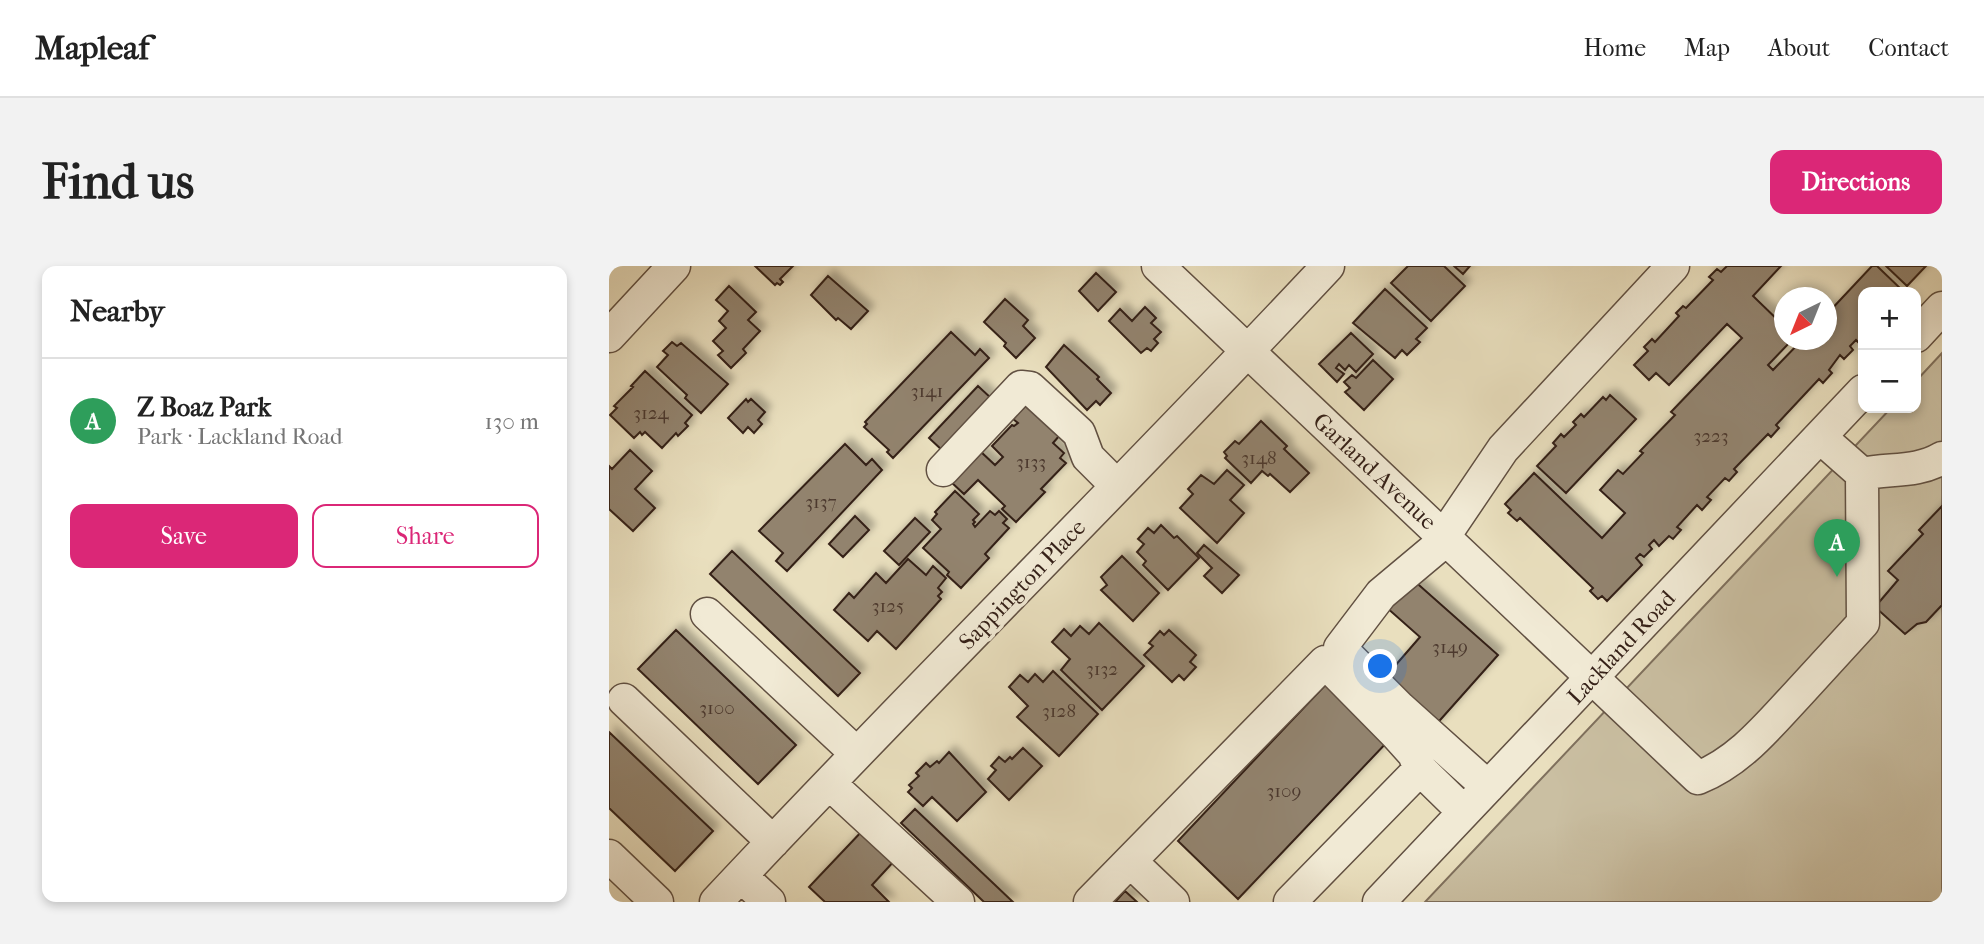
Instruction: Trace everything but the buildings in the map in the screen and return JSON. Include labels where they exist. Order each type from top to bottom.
[{"type":"street","points":[[609,336],[674,266]]},
{"type":"street","name":"Garland Avenue","points":[[1158,266],[1698,778],[1728,763],[1761,734],[1863,623],[1862,474]]},
{"type":"street","name":"Sappington Place","points":[[716,902],[856,753],[1248,352],[1328,266]]},
{"type":"street","points":[[1487,787],[1400,708],[1340,648],[1381,594],[1436,548],[1503,449],[1673,266]]},
{"type":"street","points":[[1921,331],[1942,308]]},
{"type":"street","points":[[943,470],[1021,387],[1025,387],[1030,388],[1079,433],[1089,457],[1117,486]]},
{"type":"street","name":"Lackland Road","points":[[1378,902],[1858,396]]},
{"type":"street","points":[[1820,437],[1862,474],[1925,466],[1942,458]]},
{"type":"street","points":[[707,614],[856,753]]},
{"type":"street","points":[[1090,902],[1325,662],[1397,735],[1413,754],[1420,769],[1464,812]]},
{"type":"street","points":[[624,700],[773,842]]},
{"type":"street","points":[[1290,902],[1420,769]]},
{"type":"street","points":[[829,782],[958,902]]},
{"type":"street","points":[[609,856],[657,902]]},
{"type":"street","points":[[1130,861],[1173,902]]},
{"type":"street","points":[[741,876],[769,902]]},
{"type":"shaded area","points":[[1942,353],[1942,902],[1425,902],[1886,413],[1921,413],[1921,376]]},
{"type":"place","name":"Z Boaz Park","points":[[1837,577]]}]
